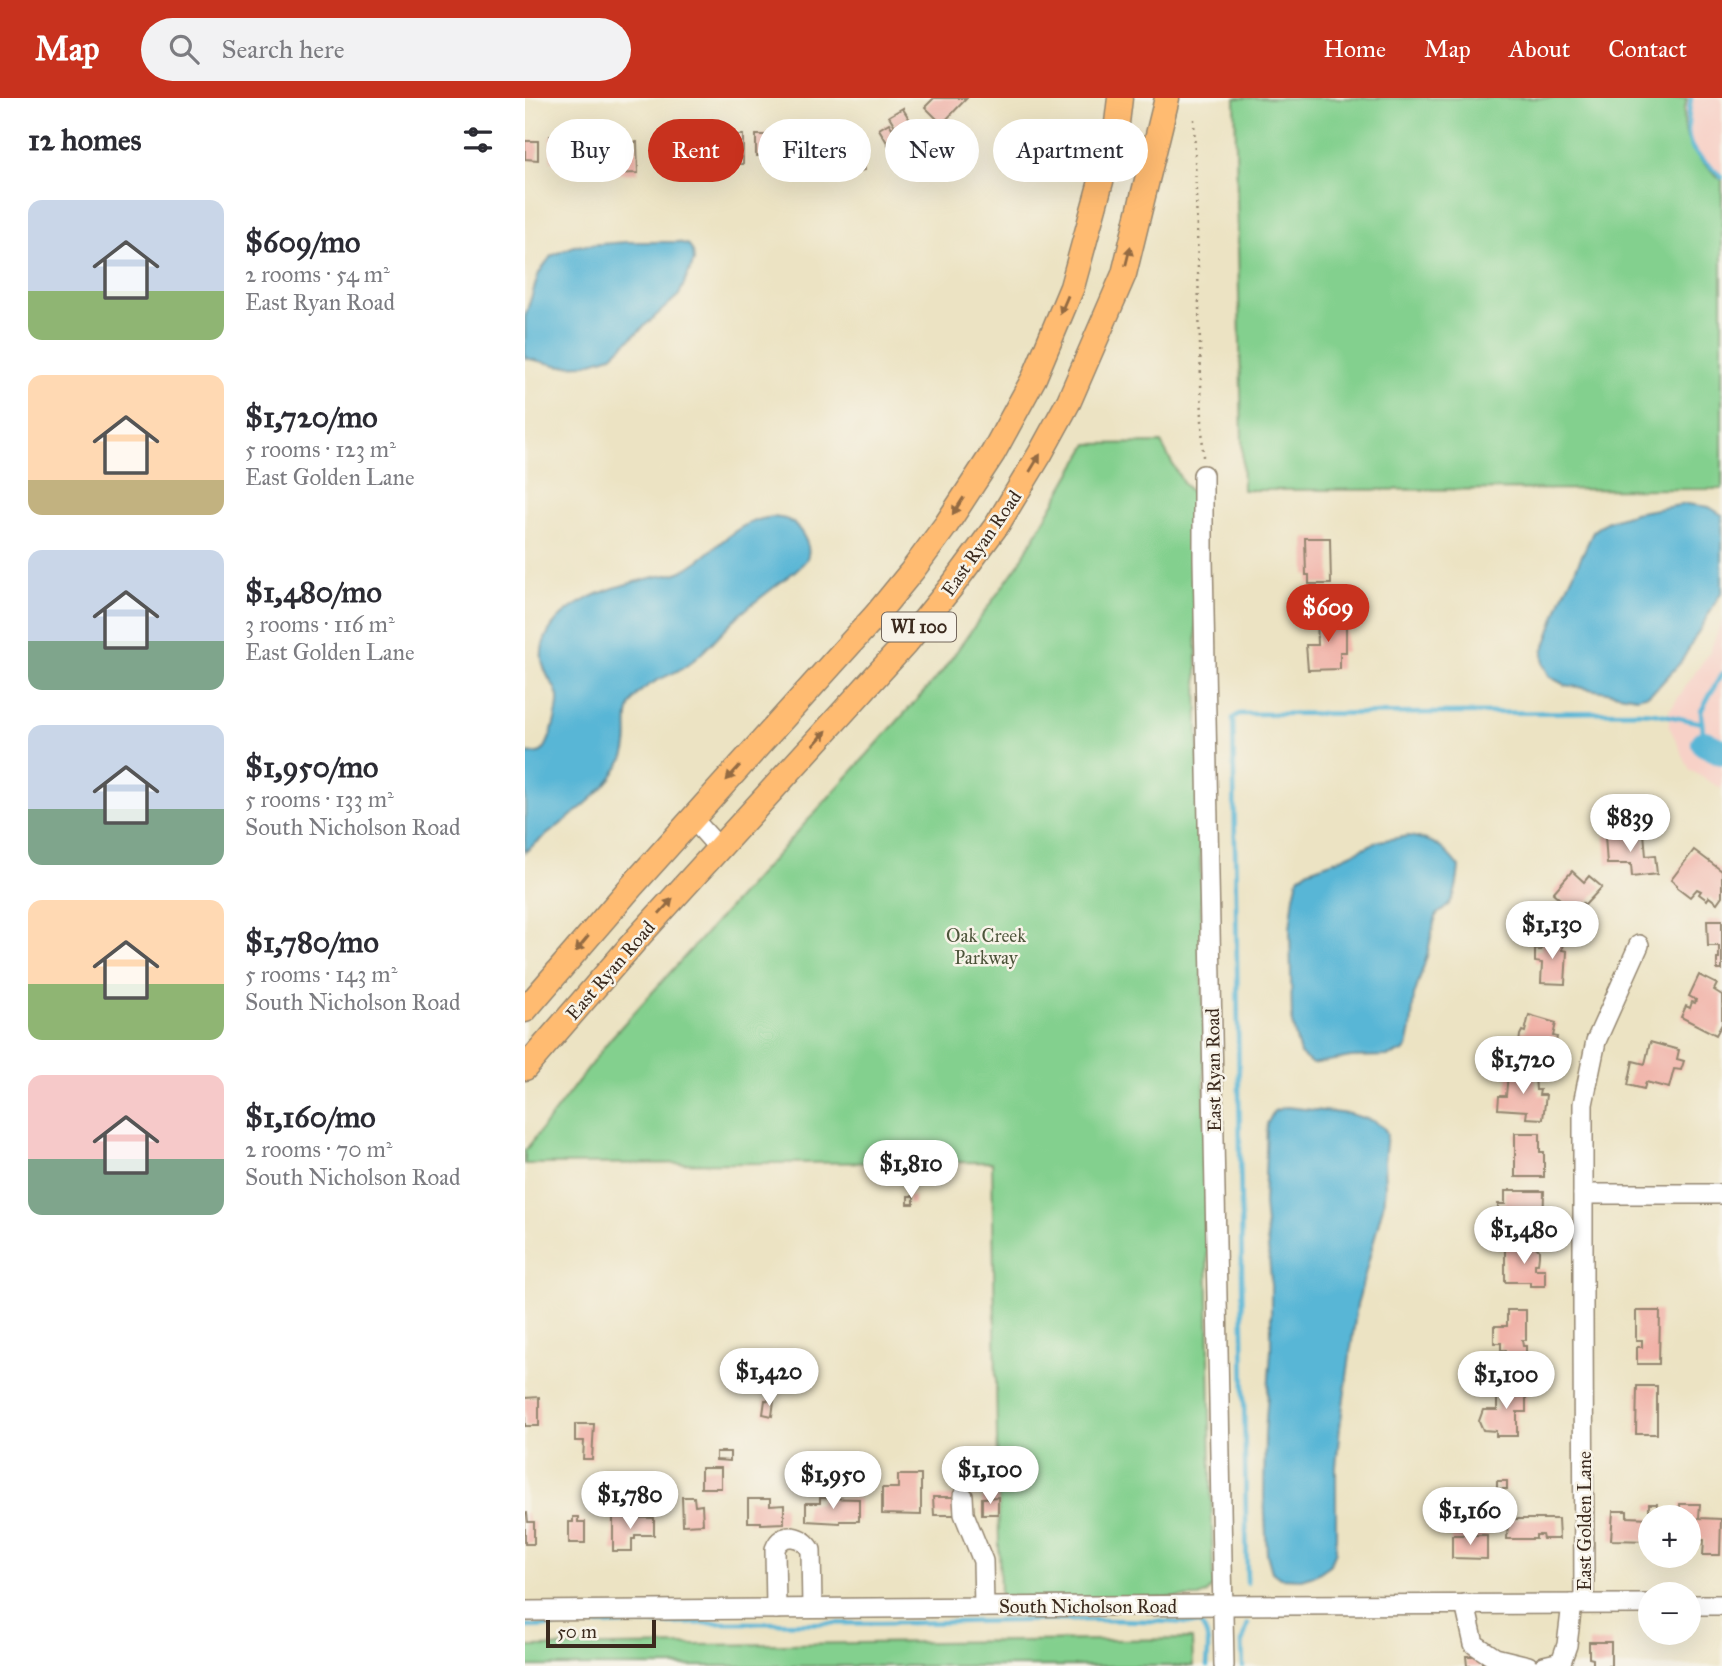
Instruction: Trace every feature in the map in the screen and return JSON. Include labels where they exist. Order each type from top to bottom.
[{"type":"main road","name":"East Ryan Road","points":[[525,1010],[692,818],[876,615],[946,525],[993,453],[1034,378],[1072,287],[1117,123],[1120,98]]},
{"type":"main road","points":[[1151,166],[1157,98]]},
{"type":"main road","name":"East Ryan Road","points":[[525,1068],[640,935],[906,643],[996,525],[1069,401],[1124,274],[1167,98]]},
{"type":"street","name":"East Ryan Road","points":[[1203,475],[1224,1666]]},
{"type":"street","points":[[692,818],[719,848]]},
{"type":"street","name":"East Golden Lane","points":[[1544,1666],[1561,1662],[1579,1604],[1583,1104],[1597,1041],[1639,945]]},
{"type":"street","points":[[1583,1194],[1722,1195]]},
{"type":"street","points":[[963,1496],[964,1514],[983,1561],[983,1607]]},
{"type":"street","points":[[776,1609],[775,1549],[782,1538],[799,1539],[806,1542],[811,1550],[812,1608]]},
{"type":"street","points":[[1465,1604],[1474,1644],[1495,1658],[1528,1666]]},
{"type":"street","name":"South Nicholson Road","points":[[525,1611],[1638,1604]]},
{"type":"street","points":[[1701,1605],[1722,1605]]},
{"type":"path","points":[[1193,119],[1203,475]]},
{"type":"shaded area","points":[[1687,98],[1722,98],[1722,180],[1704,164],[1685,133],[1683,122]]},
{"type":"shaded area","points":[[1722,620],[1722,789],[1690,770],[1669,726],[1669,711],[1710,651]]},
{"type":"green space","points":[[1235,98],[1687,98],[1684,124],[1690,145],[1722,180],[1722,489],[1243,490]]},
{"type":"green space","name":"Oak Creek Parkway","points":[[1161,443],[1183,483],[1194,495],[1213,1586],[1199,1597],[1000,1600],[992,1162],[525,1164],[525,1151],[611,1038],[941,673],[1020,562],[1088,444]]},
{"type":"green space","points":[[1192,1639],[1193,1666],[525,1666],[525,1647]]},
{"type":"water","points":[[678,242],[689,245],[694,261],[679,295],[611,356],[582,365],[560,366],[525,358],[525,317],[539,273],[551,256],[574,246]]},
{"type":"water","points":[[1686,504],[1709,507],[1722,515],[1722,591],[1681,662],[1658,687],[1649,694],[1637,697],[1565,685],[1550,677],[1543,664],[1543,652],[1562,598],[1593,532],[1606,522],[1634,513]]},
{"type":"water","points":[[773,517],[788,520],[801,532],[807,544],[806,560],[736,618],[694,660],[640,692],[630,708],[627,749],[616,771],[580,809],[525,852],[525,753],[541,752],[544,748],[551,735],[558,702],[558,695],[542,660],[546,637],[554,624],[565,613],[593,596],[682,571],[734,532],[758,520]]},
{"type":"water","points":[[1409,836],[1438,846],[1459,867],[1452,900],[1437,914],[1434,923],[1414,996],[1407,1047],[1402,1052],[1388,1056],[1351,1057],[1312,1064],[1300,1054],[1292,1023],[1290,928],[1298,878],[1306,871],[1379,841]]},
{"type":"water","points":[[1286,1107],[1350,1114],[1373,1121],[1384,1128],[1387,1134],[1383,1206],[1357,1305],[1340,1427],[1336,1467],[1336,1551],[1330,1565],[1317,1574],[1301,1579],[1280,1578],[1272,1572],[1267,1554],[1264,1496],[1271,1351],[1271,1279],[1264,1204],[1267,1124],[1274,1111]]},
{"type":"building","points":[[934,98],[967,98],[947,119],[937,119],[925,107]]},
{"type":"building","points":[[903,108],[910,119],[891,119],[889,116]]},
{"type":"building","points":[[885,125],[885,139],[879,129]]},
{"type":"building","points":[[756,135],[758,135],[758,156]]},
{"type":"building","points":[[525,141],[538,141],[538,160],[525,159]]},
{"type":"building","points":[[634,142],[637,142],[638,173],[634,173]]},
{"type":"building","points":[[1305,538],[1330,538],[1331,584],[1309,584],[1309,575],[1306,575]]},
{"type":"building","points":[[1342,615],[1342,623],[1346,622],[1346,652],[1340,652],[1340,669],[1308,670],[1306,645],[1318,645],[1317,616]]},
{"type":"building","points":[[1622,832],[1626,835],[1644,833],[1646,856],[1655,855],[1657,874],[1632,877],[1631,864],[1607,864],[1605,836]]},
{"type":"building","points":[[1694,850],[1722,871],[1722,896],[1717,903],[1709,897],[1707,900],[1697,889],[1690,897],[1671,880]]},
{"type":"building","points":[[1572,871],[1584,882],[1589,876],[1602,887],[1575,912],[1553,893]]},
{"type":"building","points":[[1707,920],[1722,920],[1722,970],[1717,970],[1719,946],[1708,946]]},
{"type":"building","points":[[1541,939],[1563,940],[1562,950],[1567,951],[1565,984],[1541,983],[1542,963],[1535,962],[1535,950],[1541,950]]},
{"type":"building","points":[[1699,975],[1717,984],[1714,990],[1722,995],[1722,1024],[1716,1035],[1681,1017],[1686,1006],[1690,1008],[1692,1002],[1695,1003],[1696,1000],[1689,996]]},
{"type":"building","points":[[1529,1015],[1556,1023],[1553,1036],[1557,1037],[1551,1061],[1535,1057],[1536,1049],[1519,1044]]},
{"type":"building","points":[[1650,1042],[1679,1050],[1677,1059],[1684,1061],[1681,1070],[1674,1069],[1669,1088],[1646,1082],[1644,1089],[1628,1085],[1633,1061],[1645,1064]]},
{"type":"building","points":[[1508,1073],[1535,1076],[1536,1090],[1540,1090],[1539,1095],[1546,1095],[1543,1119],[1526,1118],[1527,1111],[1498,1109],[1499,1096],[1506,1096]]},
{"type":"building","points":[[1515,1133],[1540,1133],[1540,1152],[1544,1152],[1544,1177],[1515,1177]]},
{"type":"building","points":[[1505,1191],[1544,1191],[1543,1234],[1516,1234],[1516,1228],[1506,1228],[1506,1215],[1498,1215],[1498,1204],[1505,1204]]},
{"type":"building","points":[[908,1196],[914,1196],[914,1204],[908,1204]]},
{"type":"building","points":[[1535,1246],[1539,1255],[1535,1269],[1545,1269],[1545,1286],[1530,1286],[1530,1282],[1505,1282],[1505,1247]]},
{"type":"building","points":[[1507,1310],[1526,1310],[1526,1340],[1522,1340],[1523,1346],[1526,1346],[1526,1364],[1506,1364],[1506,1350],[1501,1350],[1501,1343],[1494,1343],[1494,1326],[1507,1326]]},
{"type":"building","points":[[1636,1311],[1660,1311],[1659,1364],[1637,1364],[1637,1347],[1642,1347],[1642,1340],[1636,1340]]},
{"type":"building","points":[[1526,1384],[1526,1412],[1517,1412],[1517,1436],[1496,1436],[1496,1431],[1483,1430],[1479,1421],[1483,1410],[1497,1410],[1497,1385]]},
{"type":"building","points":[[1637,1386],[1657,1386],[1657,1434],[1636,1434]]},
{"type":"building","points":[[539,1397],[539,1426],[525,1426],[525,1398]]},
{"type":"building","points":[[765,1400],[774,1401],[772,1416],[763,1414]]},
{"type":"building","points":[[575,1424],[594,1424],[592,1459],[583,1459],[584,1441],[575,1441]]},
{"type":"building","points":[[716,1452],[730,1452],[730,1461],[716,1460]]},
{"type":"building","points":[[701,1468],[721,1468],[721,1488],[701,1488]]},
{"type":"building","points":[[660,1475],[661,1496],[652,1497],[650,1476]]},
{"type":"building","points":[[898,1475],[921,1475],[921,1515],[882,1514],[882,1488],[898,1488]]},
{"type":"building","points":[[1497,1481],[1507,1481],[1507,1489],[1497,1489]]},
{"type":"building","points":[[682,1497],[694,1497],[695,1506],[702,1505],[703,1524],[683,1525]]},
{"type":"building","points":[[933,1497],[957,1497],[957,1515],[934,1515]]},
{"type":"building","points":[[998,1497],[998,1514],[982,1514],[982,1498]]},
{"type":"building","points":[[820,1498],[859,1499],[859,1521],[806,1521],[806,1503],[820,1503]]},
{"type":"building","points":[[748,1499],[770,1499],[770,1506],[784,1505],[784,1523],[748,1522]]},
{"type":"building","points":[[1613,1511],[1627,1511],[1627,1517],[1638,1517],[1638,1541],[1611,1540]]},
{"type":"building","points":[[525,1513],[528,1522],[534,1522],[534,1544],[525,1544]]},
{"type":"building","points":[[573,1517],[578,1517],[578,1522],[585,1522],[585,1543],[569,1543],[569,1522],[573,1522]]},
{"type":"building","points":[[613,1517],[654,1518],[654,1535],[635,1535],[635,1539],[632,1539],[632,1551],[613,1551]]},
{"type":"building","points":[[1701,1518],[1721,1519],[1720,1555],[1703,1555],[1704,1540],[1701,1540]]},
{"type":"building","points":[[1508,1519],[1558,1519],[1559,1539],[1543,1539],[1542,1535],[1536,1535],[1536,1539],[1507,1539]]},
{"type":"building","points":[[1452,1535],[1487,1535],[1487,1559],[1452,1558]]},
{"type":"building","points":[[1589,1642],[1611,1642],[1611,1666],[1593,1666],[1593,1659],[1589,1658]]},
{"type":"building","points":[[1466,1656],[1482,1656],[1482,1666],[1467,1666]]},
{"type":"waterway","points":[[1691,98],[1688,124],[1690,143],[1699,156],[1722,177]]},
{"type":"waterway","points":[[1704,743],[1701,711],[1722,673]]},
{"type":"waterway","points":[[1247,1583],[1233,718],[1239,714],[1638,712],[1702,723]]},
{"type":"waterway","points":[[1704,743],[1722,752]]},
{"type":"waterway","points":[[525,1627],[667,1623],[1088,1620],[1200,1624],[1207,1639],[1207,1666]]},
{"type":"waterway","points":[[1243,1666],[1242,1643],[1248,1624]]}]
